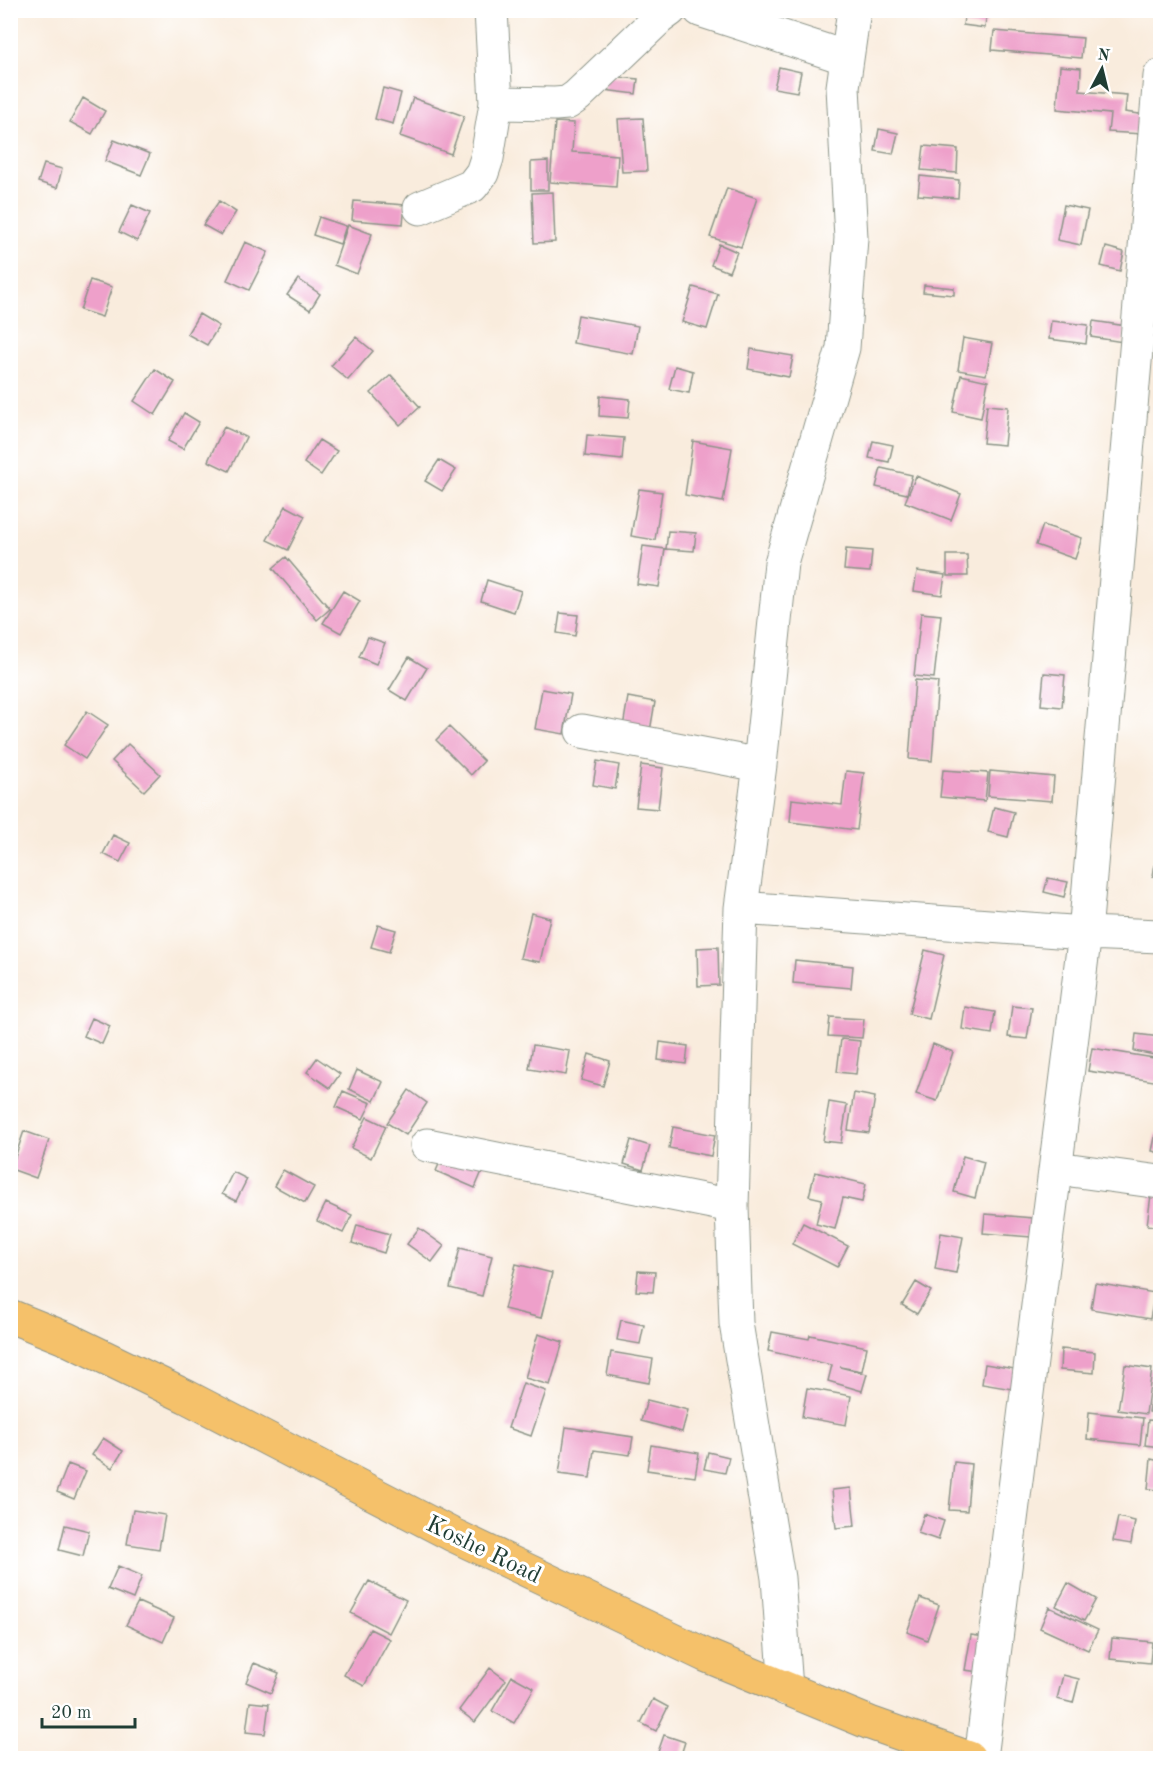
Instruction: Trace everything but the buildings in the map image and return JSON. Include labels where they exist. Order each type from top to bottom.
[{"type":"main road","name":"Koshe Road","points":[[10,1316],[67,1339],[188,1397],[453,1535],[705,1655],[870,1723],[969,1758]]},
{"type":"street","points":[[420,208],[472,186],[482,173],[487,158],[495,103],[491,10]]},
{"type":"street","points":[[495,103],[567,103],[670,10]]},
{"type":"street","points":[[700,10],[847,58]]},
{"type":"street","points":[[786,1689],[778,1578],[736,1323],[732,1206],[741,908],[760,765],[781,563],[843,348],[851,238],[843,87],[854,10]]},
{"type":"street","points":[[981,1758],[1085,933],[1161,76]]},
{"type":"street","points":[[582,731],[760,765]]},
{"type":"street","points":[[741,908],[1085,933],[1161,936]]},
{"type":"street","points":[[428,1145],[732,1206]]},
{"type":"street","points":[[1056,1168],[1161,1182]]}]
